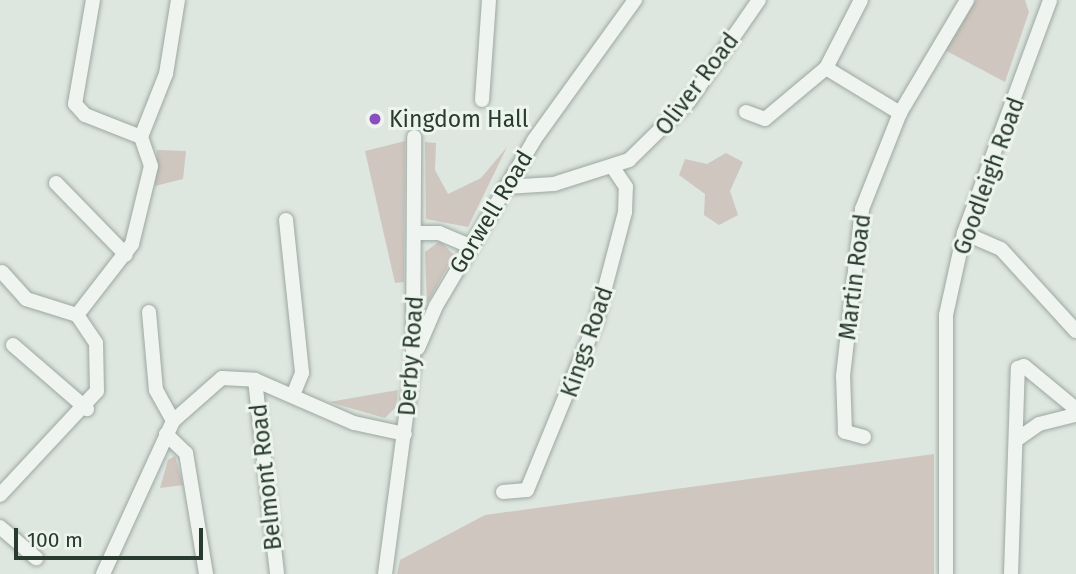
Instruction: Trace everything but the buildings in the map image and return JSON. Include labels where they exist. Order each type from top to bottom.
[{"type":"street","points":[[93,0],[75,104],[85,115],[141,137]]},
{"type":"street","points":[[77,315],[126,255],[151,166],[141,137],[166,74],[178,0]]},
{"type":"street","points":[[482,100],[489,0]]},
{"type":"street","name":"Gorwell Road","points":[[413,365],[428,320],[470,246],[506,187],[635,0]]},
{"type":"street","name":"Oliver Road","points":[[506,187],[554,184],[613,168],[653,142],[689,101],[759,0]]},
{"type":"street","points":[[746,112],[765,119],[826,68],[861,0]]},
{"type":"street","name":"Martin Road","points":[[864,438],[845,432],[851,277],[862,209],[900,113],[967,0]]},
{"type":"street","name":"Goodleigh Road","points":[[946,574],[946,315],[964,233],[1050,0]]},
{"type":"street","points":[[826,68],[900,113]]},
{"type":"street","name":"Derby Road","points":[[385,574],[413,365],[418,233],[414,137]]},
{"type":"street","name":"Kings Road","points":[[503,492],[527,490],[596,321],[625,212],[626,187],[613,168]]},
{"type":"street","points":[[56,183],[126,255]]},
{"type":"street","points":[[286,220],[302,373],[293,395]]},
{"type":"street","points":[[418,233],[439,233],[470,246]]},
{"type":"street","points":[[964,233],[1001,248],[1076,331]]},
{"type":"street","points":[[1,493],[87,409],[102,363],[77,315],[26,299],[2,272]]},
{"type":"street","points":[[149,312],[156,390],[169,428],[186,453],[206,574]]},
{"type":"street","points":[[13,345],[87,409]]},
{"type":"street","points":[[1011,574],[1013,454],[1019,438],[1013,410],[1018,368],[1024,366],[1076,410]]},
{"type":"street","points":[[103,574],[169,428],[222,378],[256,380],[354,423],[405,434]]},
{"type":"street","name":"Belmont Road","points":[[256,380],[277,574]]},
{"type":"street","points":[[1019,438],[1040,424],[1076,415]]},
{"type":"street","points":[[0,527],[36,558]]},
{"type":"shaded area","points":[[976,0],[1025,0],[1029,12],[1005,82],[941,48]]},
{"type":"shaded area","points":[[405,141],[404,282],[395,283],[365,151]]},
{"type":"shaded area","points":[[425,142],[436,143],[435,170],[448,194],[481,178],[507,147],[468,227],[426,219]]},
{"type":"shaded area","points":[[157,150],[186,151],[183,179],[155,186]]},
{"type":"shaded area","points":[[726,153],[743,162],[730,191],[738,215],[719,225],[704,215],[705,194],[679,175],[685,159],[707,164]]},
{"type":"shaded area","points":[[440,241],[454,255],[427,304],[425,252]]},
{"type":"shaded area","points":[[398,390],[396,407],[385,418],[329,402]]},
{"type":"shaded area","points":[[934,454],[934,574],[397,574],[400,560],[485,515]]},
{"type":"shaded area","points":[[175,456],[183,485],[160,488],[168,460]]},
{"type":"place","name":"Kingdom Hall","points":[[375,119]]}]
